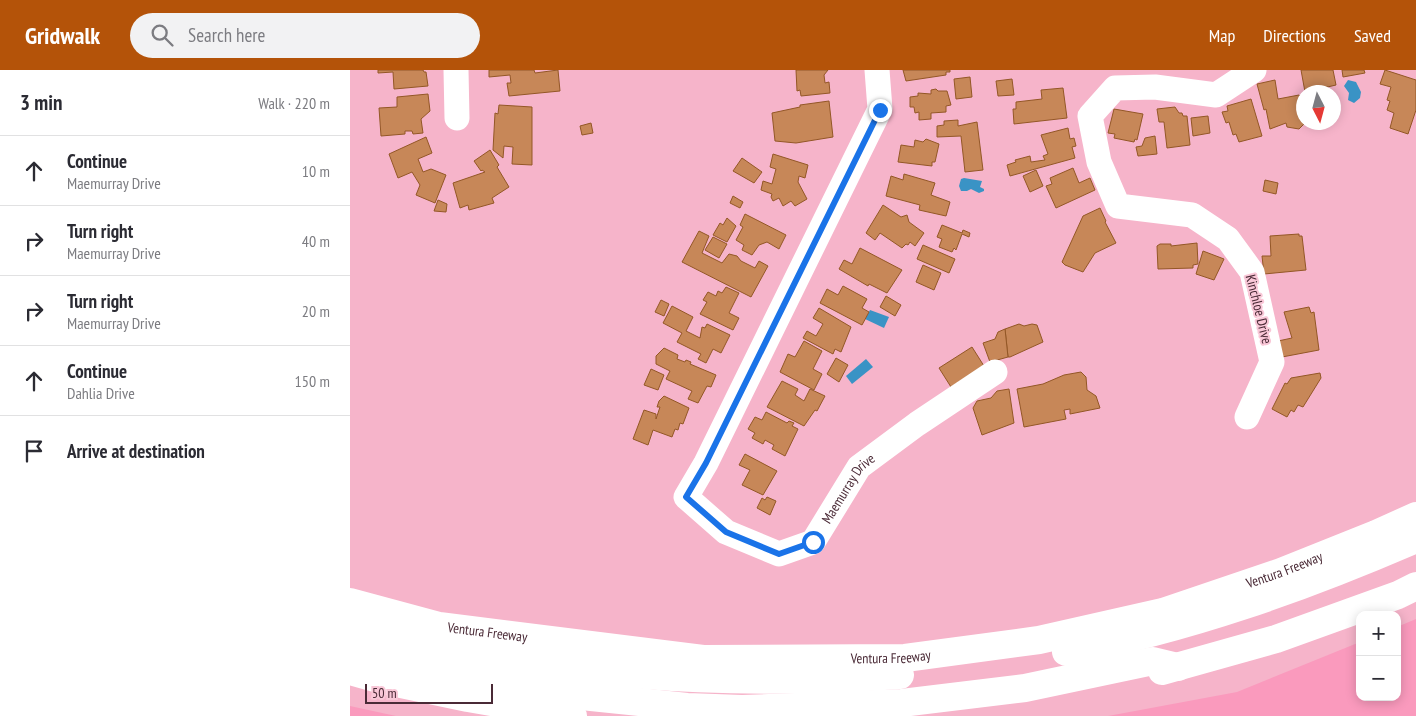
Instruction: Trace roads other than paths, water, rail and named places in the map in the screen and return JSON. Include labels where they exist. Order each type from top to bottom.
[{"type":"highway","name":"Ventura Freeway","points":[[350,602],[439,626],[703,659],[905,658],[1039,640],[1163,612],[1281,572],[1416,516]]},
{"type":"highway","points":[[350,623],[416,642],[524,662],[599,672],[672,678],[818,681],[910,675],[1009,663],[1109,644],[1206,619],[1303,586],[1416,539]]},
{"type":"highway","points":[[940,716],[1053,698],[1178,667],[1276,640],[1398,595],[1416,586]]},
{"type":"highway","points":[[350,650],[444,674],[562,694],[679,706],[742,709],[902,703],[1026,688],[1153,661],[1178,667]]},
{"type":"highway","points":[[350,671],[382,680],[468,698],[574,716]]},
{"type":"street","points":[[456,70],[457,118]]},
{"type":"street","name":"Maemurray Drive","points":[[876,70],[880,110],[706,463],[686,497],[726,532],[779,554],[813,542],[859,467],[917,424],[996,372]]},
{"type":"street","name":"Kinchloe Drive","points":[[1248,417],[1272,362],[1252,272],[1228,239],[1192,215],[1118,206],[1099,162],[1090,116],[1115,88],[1156,87],[1216,95],[1254,70]]},
{"type":"water","points":[[1348,80],[1356,82],[1361,92],[1360,98],[1354,103],[1348,100],[1349,93],[1344,86]]},
{"type":"water","points":[[961,179],[982,181],[980,187],[984,191],[979,193],[971,189],[961,191],[959,186]]},
{"type":"water","points":[[870,310],[889,317],[884,328],[865,319]]},
{"type":"water","points":[[866,359],[873,367],[852,384],[846,376]]}]
